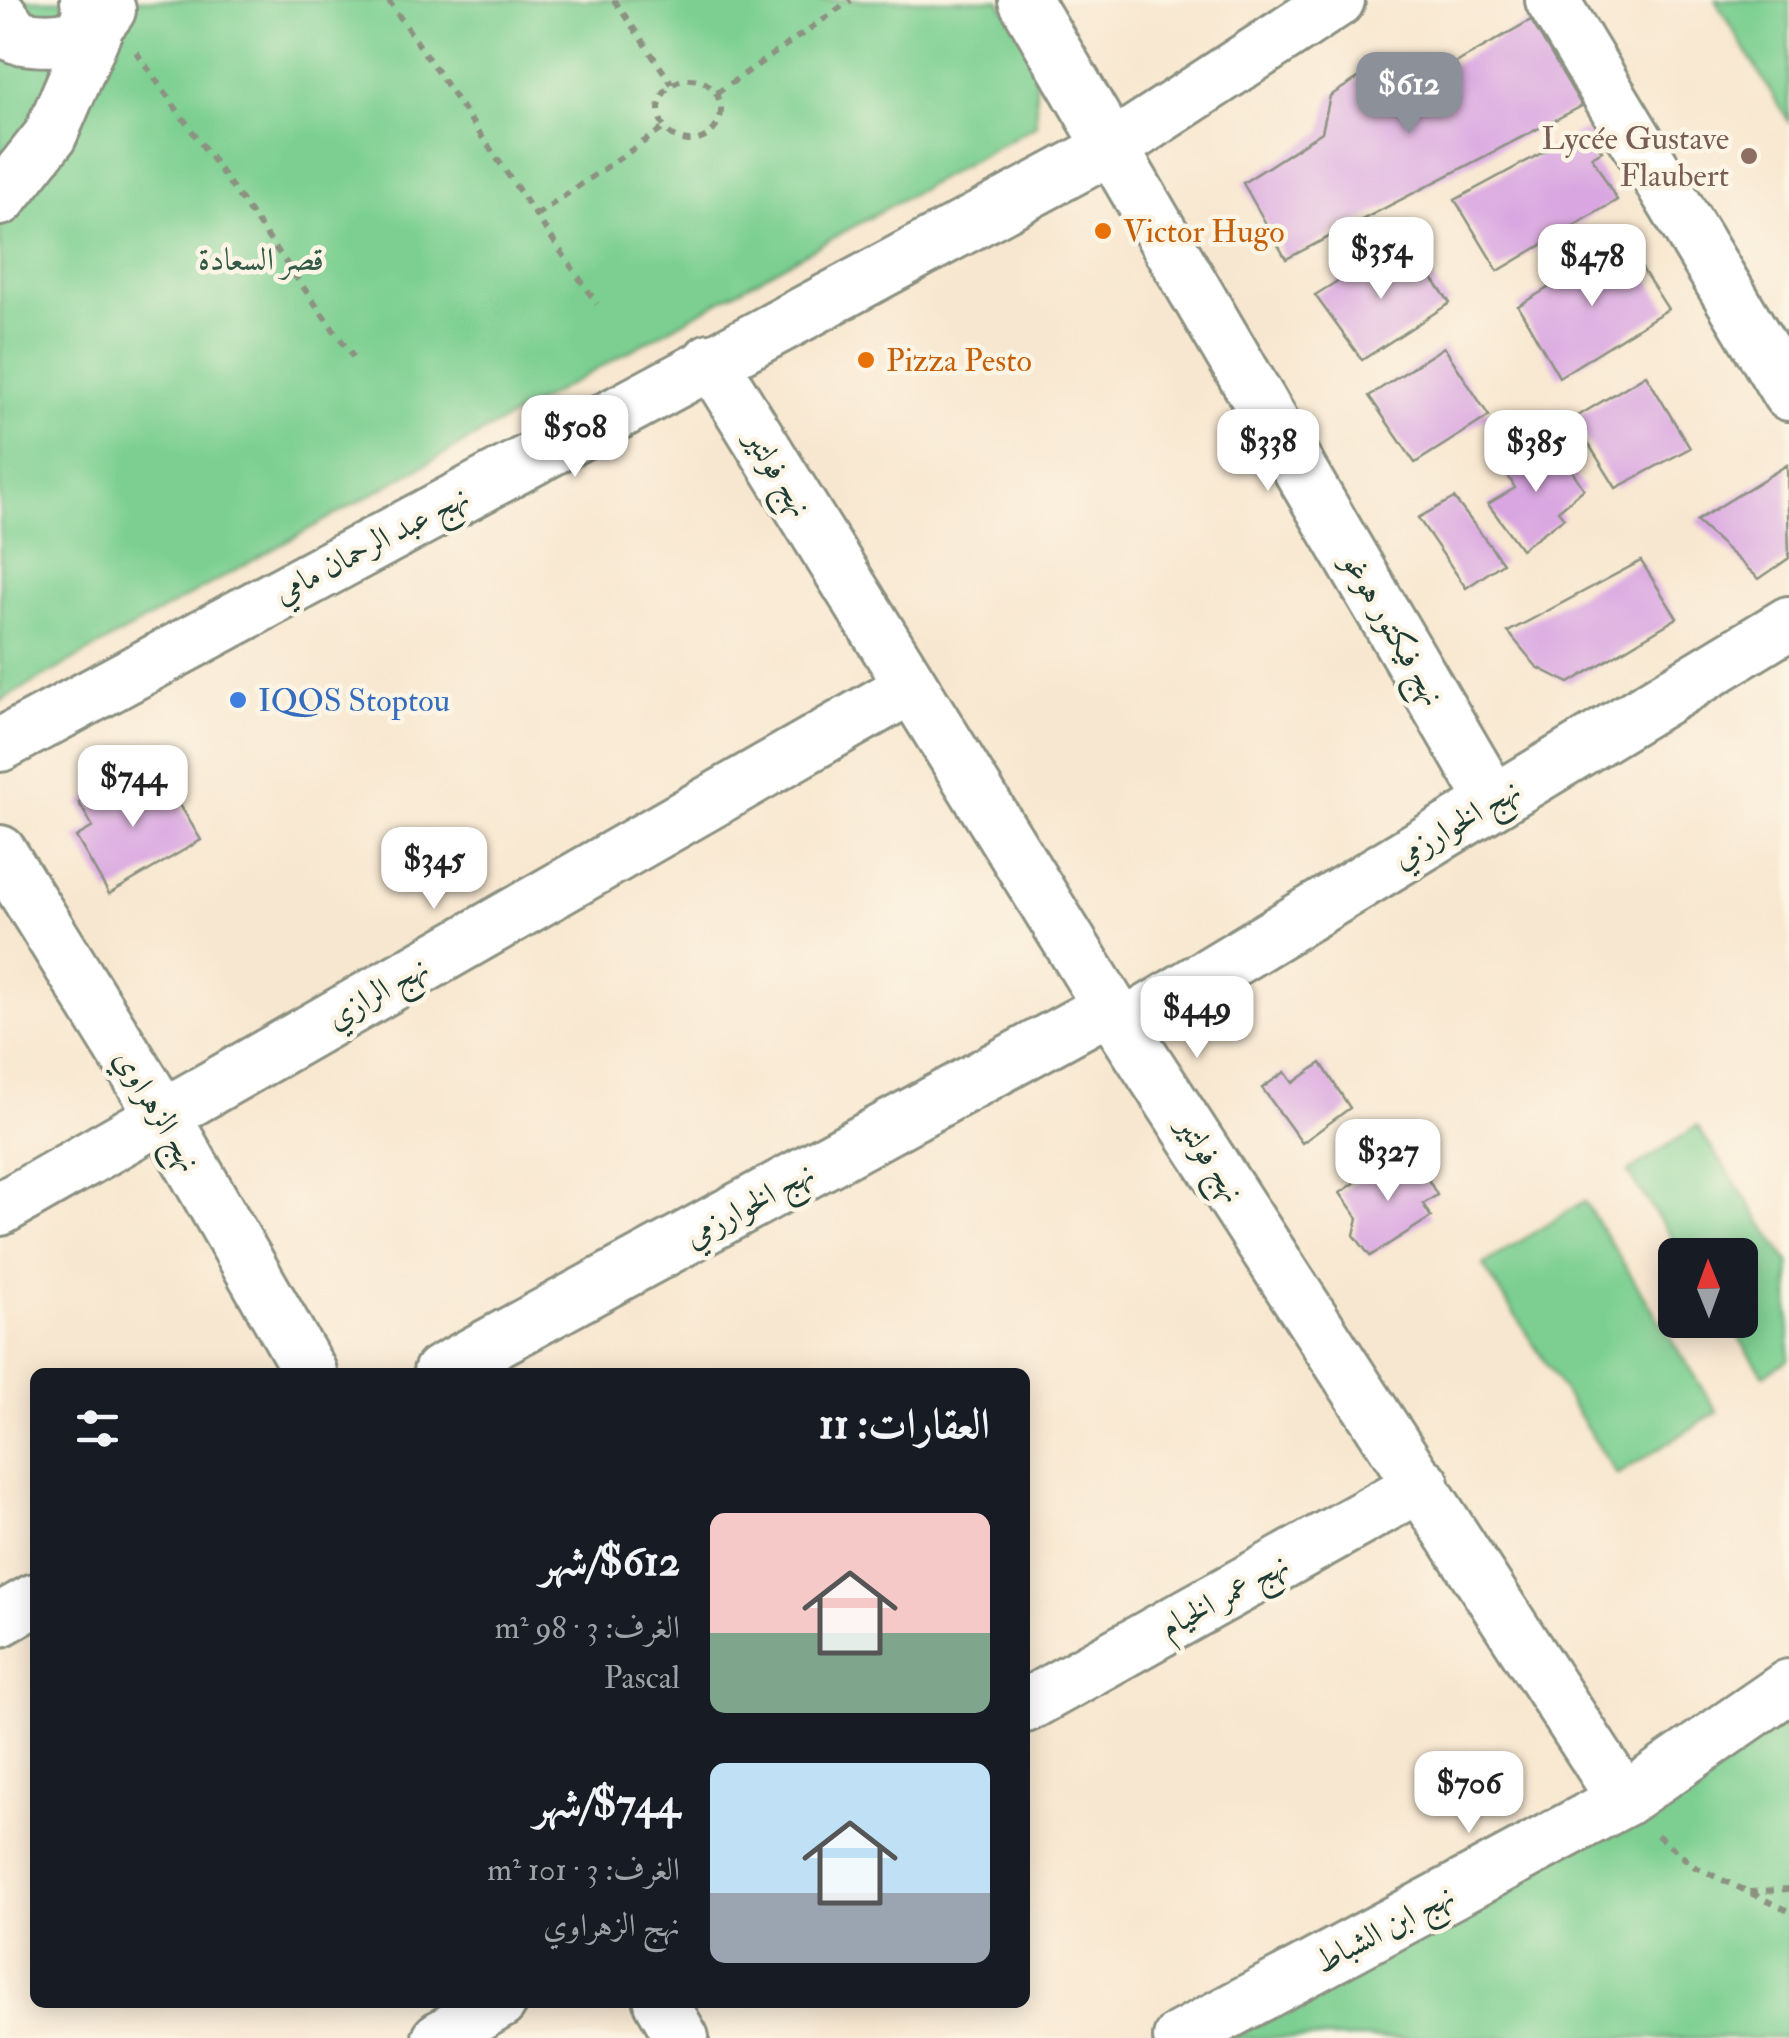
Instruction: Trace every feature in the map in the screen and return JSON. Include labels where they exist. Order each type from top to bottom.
[{"type":"street","name":"نهج فيكتور هوغو","points":[[1025,0],[1494,800]]},
{"type":"street","name":"نهج عبد الرحمان مامي","points":[[0,745],[710,360],[1114,147],[1338,0]]},
{"type":"street","points":[[1552,0],[1789,394]]},
{"type":"street","points":[[0,14],[16,37],[52,43],[100,10]]},
{"type":"street","points":[[0,199],[50,136],[100,10]]},
{"type":"street","name":"نهج فولتير","points":[[710,360],[1117,1016],[1624,1800]]},
{"type":"street","name":"نهج الخوارزمي","points":[[448,1368],[1117,1016],[1494,800],[1789,623]]},
{"type":"street","name":"نهج الرازي","points":[[0,1209],[910,686]]},
{"type":"street","name":"نهج الزهراوي","points":[[0,852],[162,1115],[308,1368]]},
{"type":"street","name":"نهج عمر الخيام","points":[[1030,1703],[1422,1484]]},
{"type":"street","points":[[0,1620],[30,1603]]},
{"type":"street","name":"نهج ابن الشباط","points":[[1180,2038],[1624,1800],[1789,1686]]},
{"type":"street","points":[[439,2038],[490,2008]]},
{"type":"street","points":[[664,2008],[682,2038]]},
{"type":"path","points":[[388,0],[597,304]]},
{"type":"path","points":[[614,0],[672,84]]},
{"type":"path","points":[[717,93],[851,0]]},
{"type":"path","points":[[100,10],[126,38],[353,356]]},
{"type":"path","points":[[696,78],[717,93],[722,116],[708,136],[684,141],[664,128],[659,104],[672,84],[696,78]]},
{"type":"path","points":[[536,215],[664,128]]},
{"type":"path","points":[[1624,1800],[1695,1867],[1789,1910]]},
{"type":"path","points":[[1749,1892],[1789,1889]]},
{"type":"green space","name":"قصر السعادة","points":[[0,0],[999,0],[1036,57],[1036,125],[0,701]]},
{"type":"green space","points":[[1715,0],[1789,0],[1789,122]]},
{"type":"green space","points":[[1697,1126],[1789,1263],[1789,1359],[1764,1375],[1739,1338],[1758,1338],[1758,1238],[1672,1238],[1628,1172]]},
{"type":"green space","points":[[1584,1201],[1658,1318],[1658,1338],[1670,1338],[1717,1412],[1617,1475],[1483,1265]]},
{"type":"green space","points":[[1789,1706],[1789,2038],[1232,2038]]},
{"type":"building","points":[[1531,20],[1582,106],[1286,259],[1243,183],[1322,132],[1330,96],[1374,68],[1412,88]]},
{"type":"building","points":[[1584,130],[1602,151],[1592,157],[1617,200],[1498,271],[1455,200]]},
{"type":"building","points":[[1625,242],[1668,309],[1559,377],[1518,306]]},
{"type":"building","points":[[1386,251],[1402,269],[1419,260],[1450,303],[1362,360],[1315,295]]},
{"type":"building","points":[[1444,347],[1489,416],[1415,463],[1369,396]]},
{"type":"building","points":[[1646,375],[1690,448],[1616,488],[1573,419]]},
{"type":"building","points":[[1556,446],[1584,489],[1558,511],[1564,518],[1521,549],[1488,504],[1515,488],[1502,465],[1522,453],[1534,460]]},
{"type":"building","points":[[1787,465],[1789,558],[1759,579],[1696,521]]},
{"type":"building","points":[[1454,498],[1503,563],[1466,588],[1418,518]]},
{"type":"building","points":[[1641,561],[1677,618],[1569,683],[1537,667],[1508,632]]},
{"type":"building","points":[[137,769],[150,793],[167,783],[201,840],[109,894],[76,837],[93,827],[79,803]]},
{"type":"building","points":[[1321,1063],[1350,1108],[1302,1143],[1262,1088],[1285,1072],[1293,1083]]},
{"type":"building","points":[[1395,1155],[1408,1175],[1420,1165],[1437,1195],[1423,1204],[1431,1217],[1370,1256],[1354,1235],[1358,1218],[1340,1193]]},
{"type":"place","name":"Lycée Gustave Flaubert","points":[[1749,156]]},
{"type":"place","name":"Victor Hugo","points":[[1103,231]]},
{"type":"place","name":"Pizza Pesto","points":[[866,360]]},
{"type":"place","name":"IQOS Stoptou","points":[[238,700]]}]
